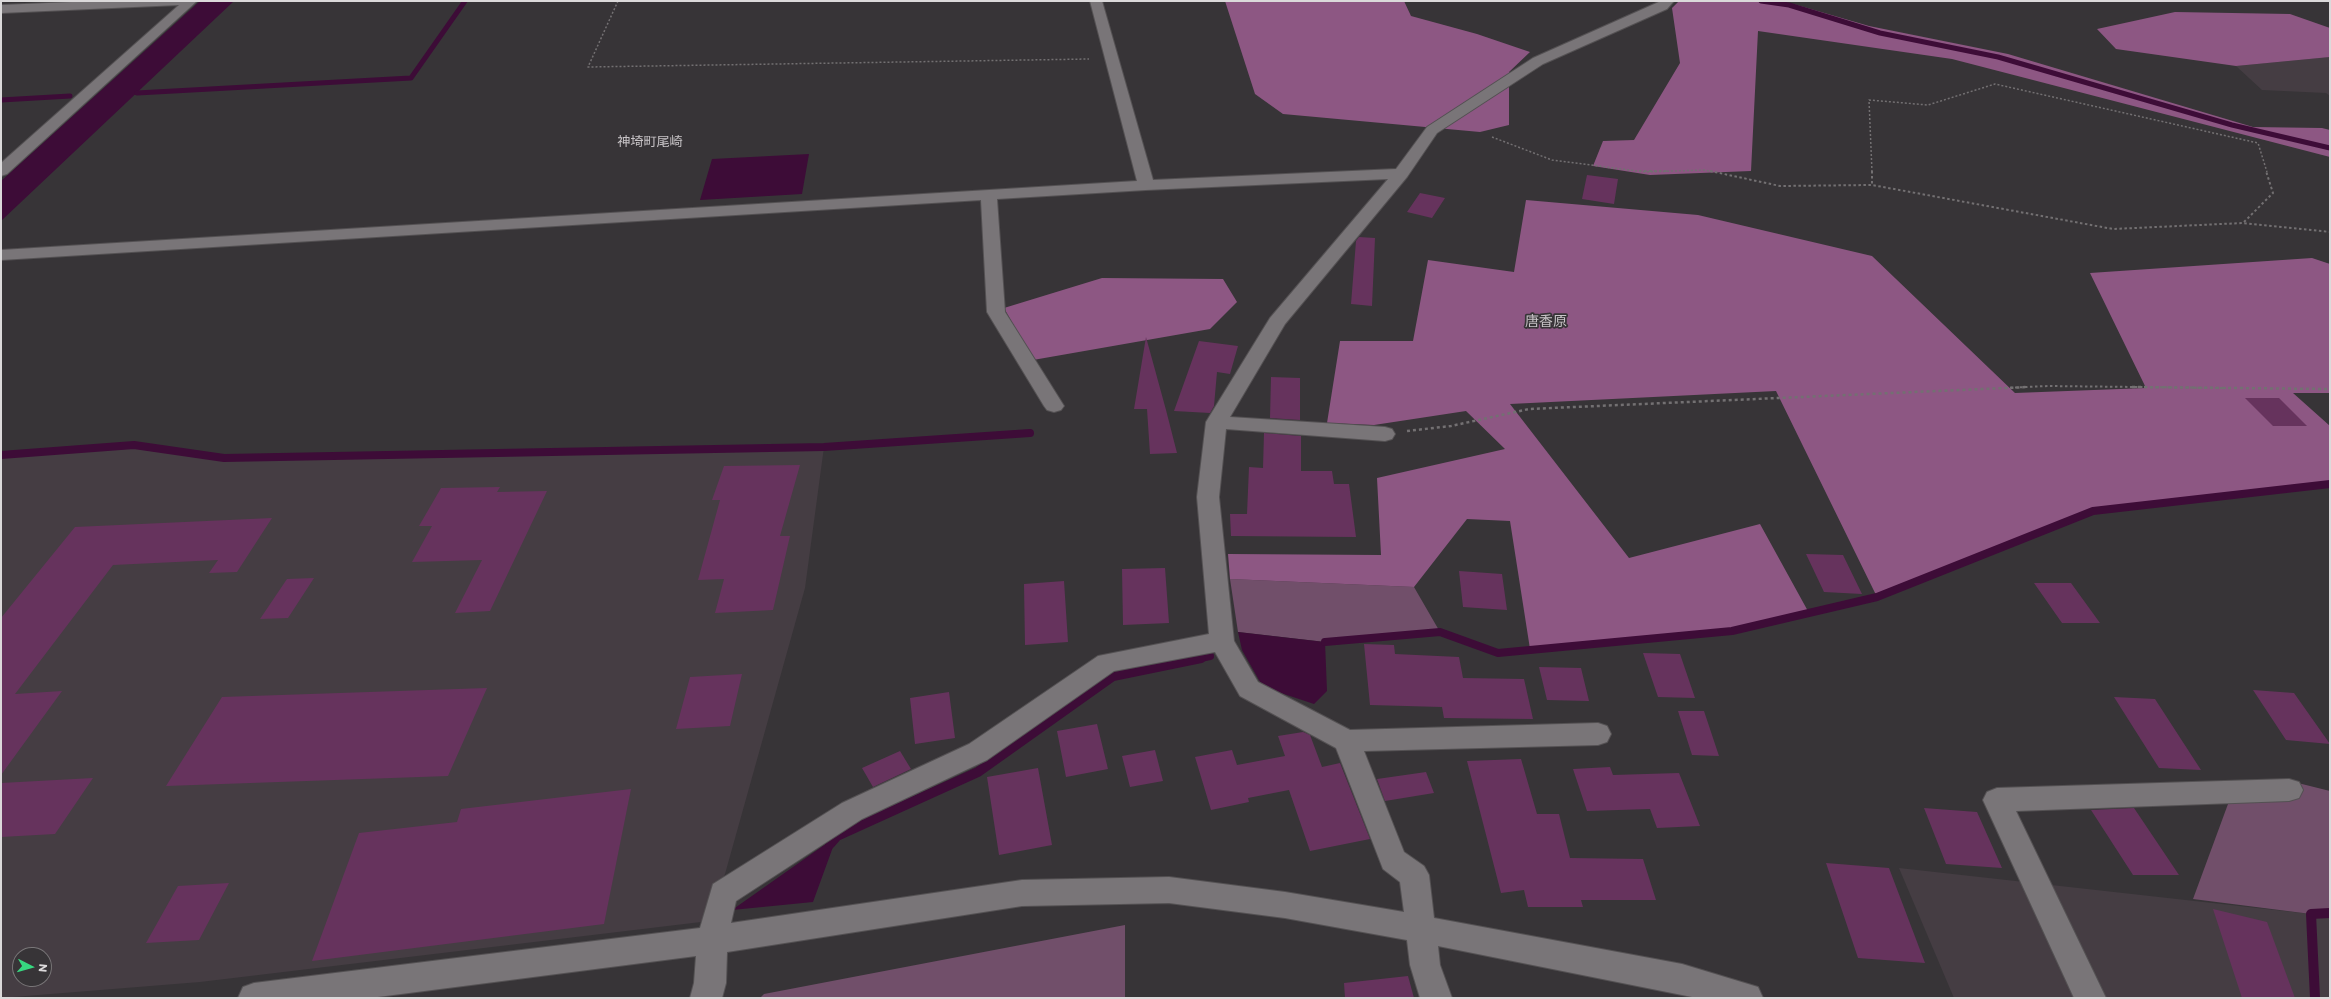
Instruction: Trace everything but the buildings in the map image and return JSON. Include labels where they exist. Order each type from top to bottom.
[{"type":"street","points":[[1,9],[181,1]]},
{"type":"street","points":[[1,171],[191,1]]},
{"type":"street","points":[[1096,1],[1146,184]]},
{"type":"street","points":[[1598,734],[1347,740],[1249,689],[1222,641],[1208,497],[1216,422],[1277,322],[1401,174],[1432,130],[1538,61],[1663,6],[1668,1]]},
{"type":"street","points":[[1,255],[1146,184],[1401,174]]},
{"type":"street","points":[[989,194],[996,312],[1054,406]]},
{"type":"street","points":[[1216,422],[1385,434]]},
{"type":"street","points":[[706,998],[710,983],[712,940],[723,893],[852,811],[978,752],[1107,663],[1222,641]]},
{"type":"street","points":[[1347,740],[1393,860],[1414,875],[1425,965],[1436,998]]},
{"type":"street","points":[[2090,998],[1996,800],[2289,790]]},
{"type":"street","points":[[254,998],[712,940],[1022,893],[1169,890],[1285,905],[1421,929],[1682,979],[1747,998]]},
{"type":"path","points":[[618,1],[588,67],[1112,58]]},
{"type":"path","points":[[1872,185],[1869,100],[1928,105],[1995,84],[2258,142],[2273,193],[2243,223]]},
{"type":"path","points":[[1492,137],[1552,160],[1645,172],[1704,170],[1780,186],[1872,185],[2112,229],[2243,223],[2330,232]]},
{"type":"path","points":[[1385,434],[1451,426],[1529,409],[2048,386],[2330,389]]},
{"type":"shaded area","points":[[200,1],[234,1],[1,221],[1,181]]},
{"type":"shaded area","points":[[1225,1],[1404,1],[1411,16],[1477,34],[1530,52],[1509,72],[1509,125],[1480,132],[1283,114],[1255,94]]},
{"type":"shaded area","points":[[1679,1],[1776,1],[1797,5],[1869,26],[2008,54],[2253,127],[2322,128],[2330,130],[2330,157],[1952,59],[1758,31],[1751,171],[1650,175],[1593,166],[1603,141],[1634,140],[1680,63],[1672,8]]},
{"type":"shaded area","points":[[2175,12],[2290,14],[2330,28],[2330,57],[2236,66],[2116,49],[2097,29]]},
{"type":"shaded area","points":[[2330,57],[2330,96],[2326,93],[2262,90],[2236,66]]},
{"type":"shaded area","points":[[809,154],[802,194],[700,200],[712,159]]},
{"type":"shaded area","points":[[1526,200],[1698,215],[1872,256],[2015,393],[2146,388],[2090,273],[2312,258],[2330,264],[2330,393],[2293,393],[2330,426],[2330,484],[2093,511],[1877,597],[1776,391],[1510,404],[1629,558],[1760,524],[1809,613],[1732,631],[1530,649],[1510,521],[1467,519],[1414,587],[1230,579],[1228,554],[1381,555],[1377,478],[1505,449],[1466,411],[1374,425],[1327,423],[1340,341],[1413,341],[1428,260],[1514,272]]},
{"type":"shaded area","points":[[1102,278],[1223,279],[1237,302],[1210,329],[1033,360],[1004,308]]},
{"type":"shaded area","points":[[134,445],[224,458],[824,447],[805,588],[725,874],[701,922],[200,982],[1,998],[1,455]]},
{"type":"shaded area","points":[[1230,579],[1414,587],[1440,632],[1325,642],[1238,632]]},
{"type":"shaded area","points":[[1238,632],[1325,642],[1327,691],[1314,704],[1263,687],[1242,650]]},
{"type":"shaded area","points":[[2286,780],[2330,791],[2330,913],[2311,914],[2193,899],[2235,785]]},
{"type":"shaded area","points":[[837,836],[813,902],[732,910]]},
{"type":"shaded area","points":[[1899,868],[2311,914],[2330,913],[2330,998],[1954,998]]},
{"type":"shaded area","points":[[1125,925],[1125,998],[760,998],[764,994]]},
{"type":"waterway","points":[[137,93],[411,78],[465,1]]},
{"type":"waterway","points":[[1761,1],[1789,5],[1880,33],[1998,57],[2232,125],[2330,148]]},
{"type":"waterway","points":[[1,100],[70,96]]},
{"type":"waterway","points":[[1,455],[134,445],[224,458],[824,447],[1030,433]]},
{"type":"waterway","points":[[1325,642],[1440,632],[1498,653],[1732,631],[1877,597],[2093,511],[2330,484]]},
{"type":"waterway","points":[[1196,659],[1210,656]]},
{"type":"waterway","points":[[830,844],[837,836],[978,772],[1113,676],[1201,658]]},
{"type":"waterway","points":[[2315,998],[2311,914],[2330,913]]},
{"type":"district","name":"神埼町尾崎","points":[[650,143]]},
{"type":"district","name":"唐香原","points":[[1546,322]]}]
